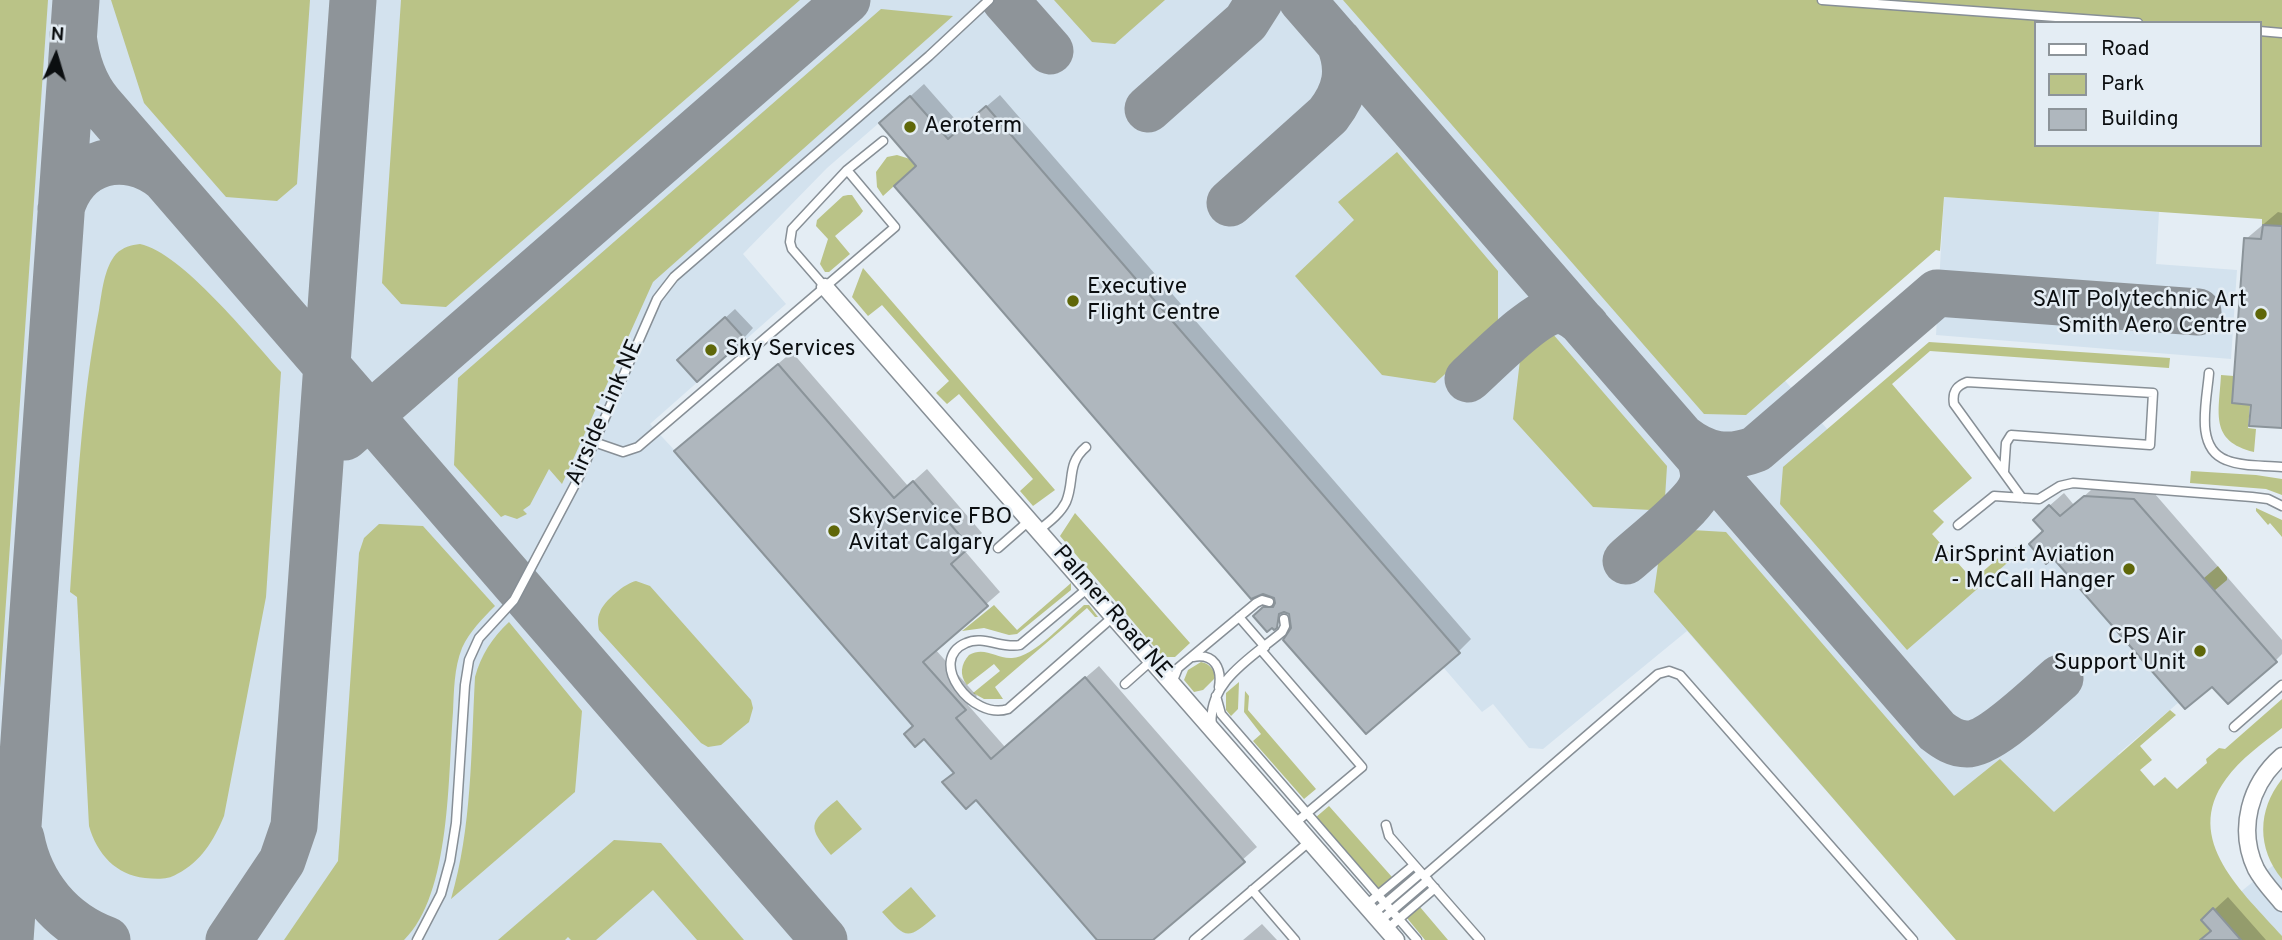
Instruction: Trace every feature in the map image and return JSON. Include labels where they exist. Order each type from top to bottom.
[{"type":"street","name":"Palmer Road NE","points":[[825,287],[1294,824],[1384,915]]},
{"type":"street","points":[[2282,756],[2271,766],[2255,791],[2250,807],[2248,832],[2251,856],[2257,871],[2282,903]]},
{"type":"lane","name":"Airside Link NE","points":[[417,940],[438,901],[450,861],[456,823],[464,685],[469,660],[479,638],[514,600],[579,477],[657,299],[674,277],[989,0]]},
{"type":"lane","points":[[1822,0],[2111,21]]},
{"type":"lane","points":[[2261,32],[2282,33]]},
{"type":"lane","points":[[825,287],[792,249],[791,235],[796,224],[847,170],[883,141]]},
{"type":"lane","points":[[594,442],[623,452],[638,447],[895,228],[847,170]]},
{"type":"lane","points":[[2209,373],[2205,424],[2210,446],[2224,459],[2282,467]]},
{"type":"lane","points":[[2004,472],[2006,443],[2011,435],[2150,445],[2153,393],[1967,382],[1961,384],[1954,391],[1954,404],[2022,498]]},
{"type":"lane","points":[[998,548],[1035,525],[1054,518],[1065,503],[1074,460],[1086,447]]},
{"type":"lane","points":[[1958,525],[1994,496],[2039,499],[2060,486],[2073,483],[2252,496],[2268,499],[2282,506]]},
{"type":"lane","points":[[1089,587],[1020,645],[1009,646],[974,640],[963,644],[956,650],[952,660],[951,671],[955,682],[979,707],[993,711],[1008,709],[1114,616]]},
{"type":"lane","points":[[1177,689],[1175,673],[1189,659],[1259,601],[1269,602]]},
{"type":"lane","points":[[1239,617],[1362,767],[1294,824]]},
{"type":"lane","points":[[1284,619],[1284,629],[1224,681],[1217,693],[1221,714],[1308,813],[1384,915],[1417,940]]},
{"type":"lane","points":[[1189,659],[1204,656],[1214,661],[1220,676],[1211,712],[1214,732]]},
{"type":"lane","points":[[1125,684],[1152,660]]},
{"type":"lane","points":[[1384,915],[1424,876],[1658,674],[1669,671],[1680,675],[1913,940]]},
{"type":"lane","points":[[2234,727],[2282,685]]},
{"type":"lane","points":[[1386,825],[1389,836],[1480,940]]},
{"type":"lane","points":[[1194,940],[1310,841]]},
{"type":"lane","points":[[1384,915],[1414,864]]},
{"type":"lane","points":[[1384,915],[1435,888]]},
{"type":"lane","points":[[1252,890],[1295,940]]},
{"type":"shaded area","points":[[0,0],[1453,0],[1971,594],[2084,496],[2134,499],[2277,662],[2228,704],[2212,687],[2185,709],[2178,703],[2118,754],[2238,894],[2282,858],[2282,940],[1956,940],[1687,631],[1543,749],[1529,748],[1493,704],[1482,712],[1443,667],[1459,653],[986,107],[916,166],[879,123],[827,168],[743,254],[786,304],[650,424],[693,470],[794,383],[959,572],[856,660],[913,726],[904,734],[915,747],[924,739],[954,773],[942,783],[966,808],[1005,775],[991,759],[1085,677],[1245,862],[1153,940],[0,940]]},
{"type":"shaded area","points":[[1944,197],[2159,212],[2156,264],[2237,270],[2231,359],[1936,335]]},
{"type":"green space","points":[[0,0],[48,0],[0,688]]},
{"type":"green space","points":[[111,0],[310,0],[297,184],[277,201],[226,197],[144,103]]},
{"type":"green space","points":[[401,0],[800,0],[446,307],[401,304],[382,283]]},
{"type":"green space","points":[[1054,0],[1165,0],[1115,44],[1092,42]]},
{"type":"green space","points":[[1343,0],[2282,0],[2282,226],[2262,225],[2262,219],[1944,197],[1940,251],[1936,250],[1746,415],[1704,414]]},
{"type":"green space","points":[[881,9],[953,16],[653,282],[562,484],[549,469],[530,505],[523,510],[527,514],[517,519],[505,515],[501,517],[454,465],[458,378]]},
{"type":"green space","points":[[1397,152],[1498,271],[1498,327],[1435,383],[1382,375],[1295,276],[1354,220],[1338,202]]},
{"type":"green space","points":[[897,155],[910,159],[916,166],[883,196],[877,187],[876,172],[887,157]]},
{"type":"green space","points":[[852,195],[863,211],[835,236],[850,254],[829,272],[825,272],[820,264],[828,239],[816,226],[817,220],[843,196]]},
{"type":"green space","points":[[140,244],[157,250],[195,279],[281,372],[266,597],[224,816],[216,834],[200,857],[173,876],[158,879],[135,876],[117,868],[97,846],[89,826],[77,597],[70,592],[84,415],[106,273],[116,254],[127,247]]},
{"type":"green space","points":[[863,268],[1055,490],[1033,506],[1020,491],[1033,479],[959,394],[947,404],[936,393],[949,381],[882,305],[868,316],[852,297]]},
{"type":"green space","points":[[1552,333],[1667,466],[1665,498],[1651,510],[1593,507],[1513,419],[1520,360]]},
{"type":"green space","points":[[1929,342],[2170,358],[2169,368],[1930,351],[1892,384],[1972,478],[1933,511],[1944,522],[1932,534],[1973,580],[2011,547],[2018,547],[2021,551],[1907,650],[1780,504],[1783,467]]},
{"type":"green space","points":[[2221,375],[2234,376],[2232,403],[2250,405],[2248,428],[2256,429],[2254,452],[2230,441],[2223,433],[2219,413]]},
{"type":"green space","points":[[2191,471],[2282,479],[2282,495],[2266,489],[2190,483]]},
{"type":"green space","points":[[2256,508],[2282,520],[2282,537],[2270,523],[2268,525]]},
{"type":"green space","points":[[1075,513],[1190,643],[1175,657],[1163,657],[1060,536]]},
{"type":"green space","points":[[379,524],[423,526],[495,606],[469,636],[457,663],[448,800],[439,864],[431,894],[419,920],[404,940],[284,940],[338,861],[359,553],[364,538]]},
{"type":"green space","points":[[1692,530],[1726,532],[1954,796],[2000,759],[2054,812],[2170,710],[2176,715],[2140,746],[2152,760],[2140,770],[2154,786],[2165,777],[2177,789],[2207,763],[2206,759],[2219,748],[2225,749],[2282,699],[2282,728],[2245,758],[2226,779],[2214,801],[2210,823],[2214,844],[2223,864],[2236,884],[2282,936],[2282,940],[2241,940],[2213,909],[2201,919],[2211,931],[2200,940],[1956,940],[1654,592],[1659,557]]},
{"type":"green space","points":[[2218,566],[2227,580],[2214,591],[2204,578]]},
{"type":"green space","points":[[636,581],[650,586],[751,700],[753,708],[749,722],[721,745],[708,747],[701,743],[599,630],[598,616],[602,608],[621,589]]},
{"type":"green space","points":[[1071,583],[1071,590],[1017,634],[1009,635],[984,628],[962,631],[994,605],[1017,630]]},
{"type":"green space","points":[[1084,605],[1089,605],[1098,617],[1087,608],[995,687],[1003,699],[984,699],[973,693],[1000,671],[994,664],[967,685],[964,681],[962,670],[969,655],[985,652],[1012,658],[1030,652]]},
{"type":"green space","points":[[509,622],[582,711],[575,792],[451,899],[467,817],[475,677],[488,647]]},
{"type":"green space","points":[[1201,662],[1211,667],[1215,678],[1203,690],[1194,692],[1184,680],[1188,670]]},
{"type":"green space","points":[[1239,682],[1238,709],[1231,716],[1226,710],[1226,693]]},
{"type":"green space","points":[[1245,691],[1249,696],[1248,710],[1316,789],[1304,799],[1253,741],[1261,734],[1244,712]]},
{"type":"green space","points":[[2282,779],[2282,879],[2268,855],[2263,829],[2268,803]]},
{"type":"green space","points":[[837,800],[862,829],[831,855],[818,838],[814,826],[821,814]]},
{"type":"green space","points":[[1329,806],[1392,877],[1379,889],[1315,818]]},
{"type":"green space","points":[[614,840],[661,843],[744,940],[697,940],[653,890],[596,940],[571,940],[568,937],[565,940],[498,940]]},
{"type":"green space","points":[[911,887],[936,916],[913,933],[908,933],[897,928],[882,912]]},
{"type":"green space","points":[[1420,907],[1448,940],[1425,940],[1407,918]]},
{"type":"building","name":"Executive Flight Centre","points":[[910,96],[948,139],[986,106],[1460,653],[1366,734],[1283,640],[1291,628],[1289,614],[1279,614],[1277,628],[1267,632],[1253,616],[1263,607],[1273,607],[1274,598],[1263,594],[1251,599],[894,186],[916,166],[879,123]]},
{"type":"building","name":"SAIT Polytechnic Art Smith Aero Centre","points":[[2263,225],[2282,226],[2282,428],[2249,426],[2251,405],[2232,403],[2244,238],[2261,239]]},
{"type":"building","name":"Sky Services","points":[[725,317],[745,339],[697,382],[677,360]]},
{"type":"building","points":[[778,364],[894,498],[913,481],[970,547],[951,564],[988,606],[923,662],[966,710],[956,718],[991,759],[1085,677],[1245,862],[1153,940],[1097,940],[976,800],[966,809],[942,782],[954,773],[924,739],[915,747],[904,734],[913,726],[674,451]]},
{"type":"building","points":[[2084,496],[2134,499],[2277,662],[2228,704],[2212,687],[2185,709],[2053,558],[2046,564],[2029,544],[2043,531],[2033,520],[2049,505],[2060,516]]},
{"type":"building","points":[[2213,908],[2241,940],[2200,940],[2211,931],[2201,920]]},
{"type":"taxiway","points":[[10,940],[76,0]]},
{"type":"taxiway","points":[[229,940],[282,861],[294,826],[353,0]]},
{"type":"taxiway","points":[[345,437],[847,0]]},
{"type":"taxiway","points":[[1005,0],[1050,51]]},
{"type":"taxiway","points":[[1148,109],[1246,22],[1260,0]]},
{"type":"taxiway","points":[[1302,0],[1937,731],[1959,743],[1977,742],[2002,728],[2060,678]]},
{"type":"taxiway","points":[[73,35],[81,72],[100,104],[824,940]]},
{"type":"taxiway","points":[[1230,203],[1328,115],[1339,98],[1345,80],[1345,62],[1339,42]]},
{"type":"taxiway","points":[[61,209],[68,192],[78,179],[89,169],[103,164],[118,161],[133,163],[149,168],[164,178]]},
{"type":"taxiway","points":[[1683,438],[1700,449],[1718,454],[1736,454],[1756,449],[1937,293],[2198,312]]},
{"type":"taxiway","points":[[1468,379],[1525,327],[1549,312],[1566,312],[1586,326]]},
{"type":"taxiway","points":[[1626,561],[1670,523],[1699,490],[1704,474],[1698,454]]},
{"type":"taxiway","points":[[21,838],[32,871],[50,900],[75,924],[107,940]]},
{"type":"place","name":"Aeroterm","points":[[910,127]]},
{"type":"place","name":"Executive Flight Centre","points":[[1073,301]]},
{"type":"place","name":"SAIT Polytechnic Art Smith Aero Centre","points":[[2261,314]]},
{"type":"place","name":"Sky Services","points":[[711,350]]},
{"type":"place","name":"SkyService FBO Avitat Calgary","points":[[834,531]]},
{"type":"place","name":"AirSprint Aviation - McCall Hanger","points":[[2129,569]]},
{"type":"place","name":"CPS Air Support Unit","points":[[2200,651]]}]
